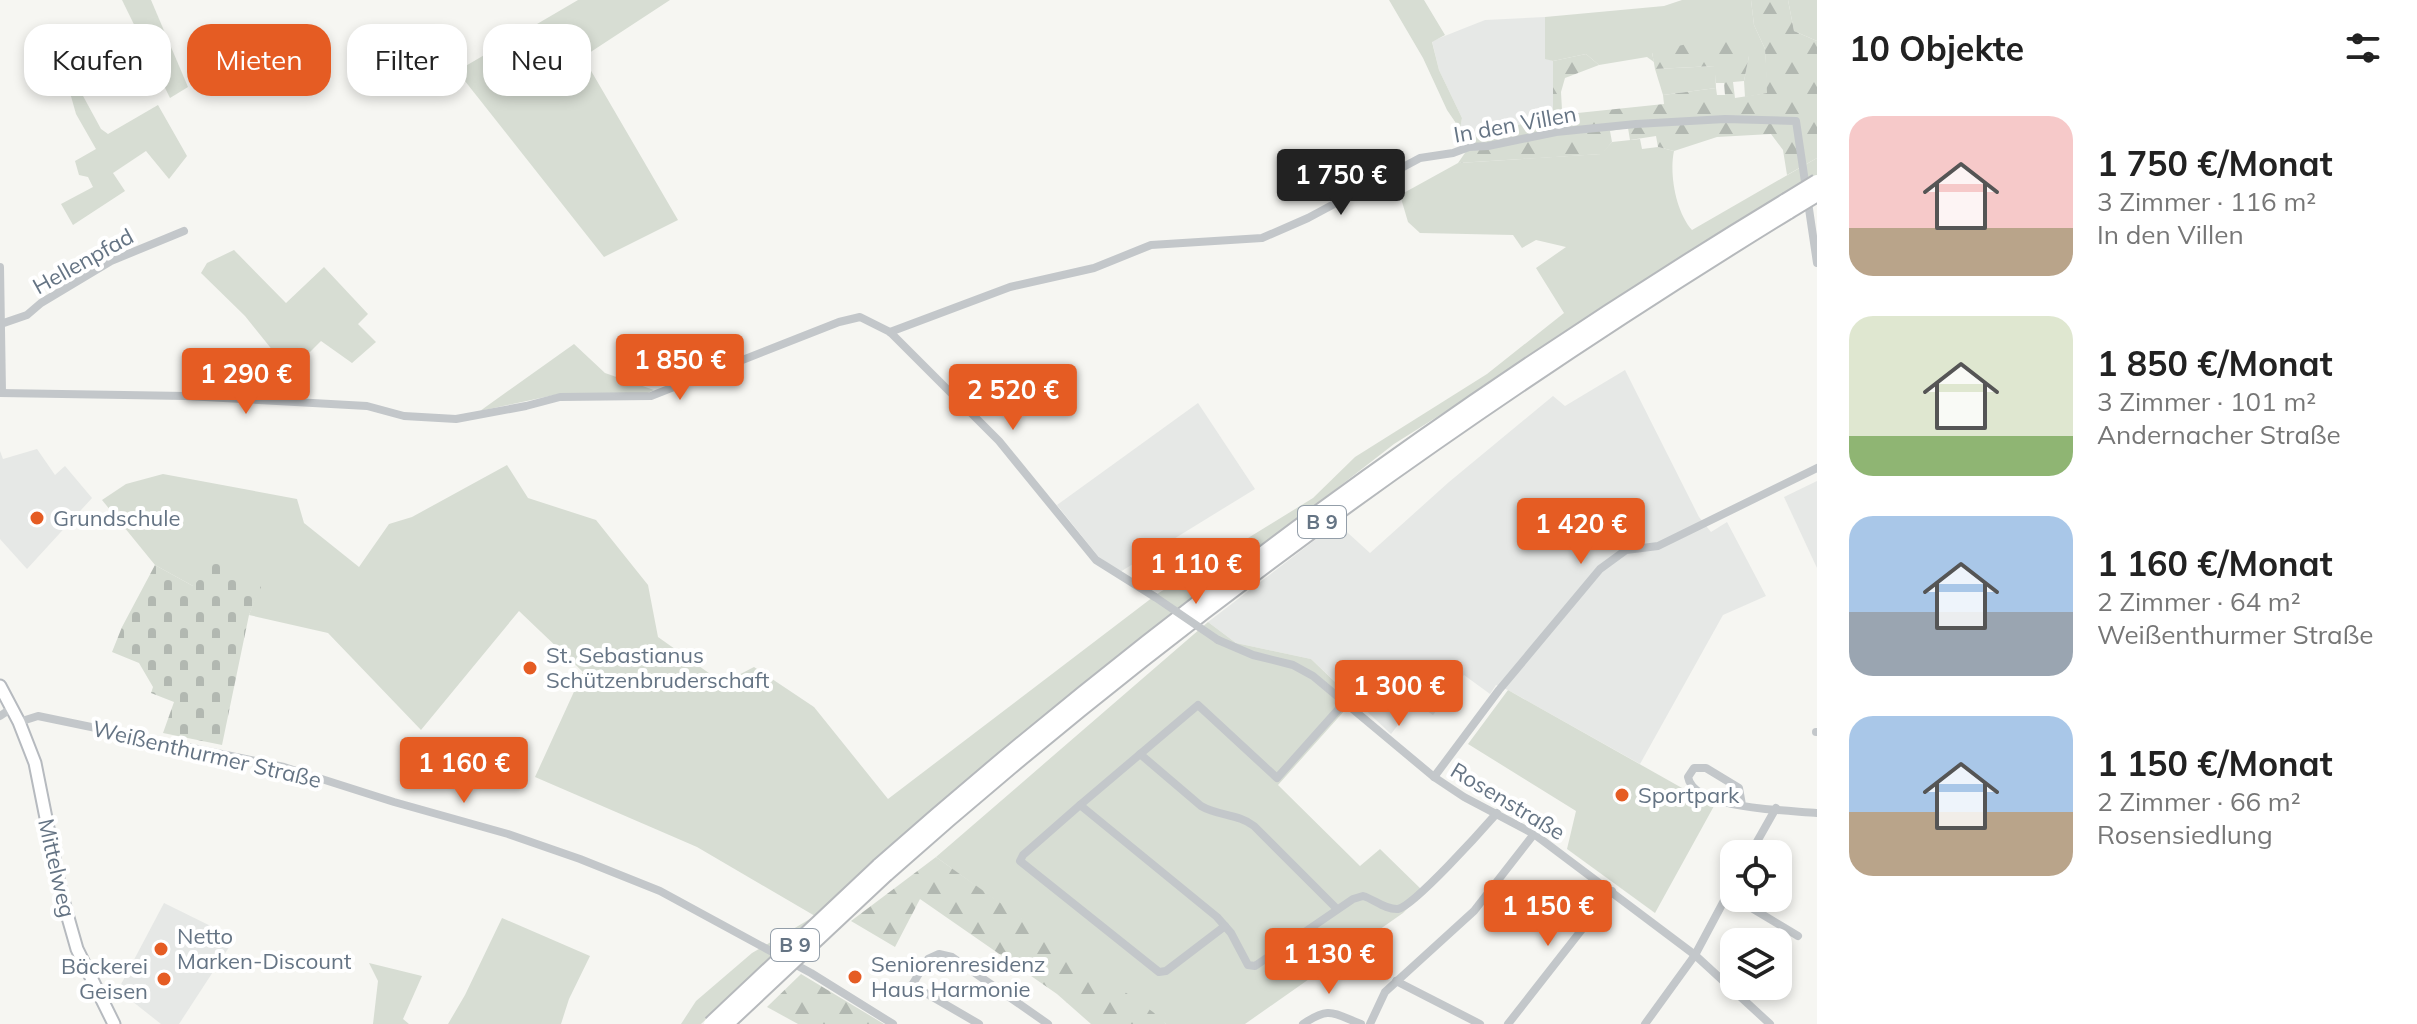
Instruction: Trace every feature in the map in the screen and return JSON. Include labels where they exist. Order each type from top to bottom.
[{"type":"highway","name":"B 9","points":[[711,1024],[1093,684],[1318,511],[1587,325],[1787,206],[1817,182]]},
{"type":"highway","name":"B 9","points":[[1787,206],[1817,194]]},
{"type":"highway","name":"B 9","points":[[726,1024],[882,870]]},
{"type":"street","name":"In den Villen","points":[[890,332],[1010,287],[1094,268],[1151,245],[1262,238],[1308,218],[1420,158],[1556,132],[1636,124],[1725,119],[1796,121],[1817,263]]},
{"type":"street","name":"Hellenpfad","points":[[1,324],[27,315],[41,303],[111,261],[184,231]]},
{"type":"street","points":[[0,267],[1,392]]},
{"type":"street","name":"Rosenstraße","points":[[1,392],[186,396],[367,406],[404,416],[456,419],[560,397],[651,396],[839,322],[860,317],[890,332],[999,441],[1096,560],[1218,640],[1253,655],[1293,665],[1313,676],[1434,777],[1464,797],[1534,834],[1612,891],[1695,955],[1770,1024]]},
{"type":"street","points":[[1434,777],[1499,690],[1600,569],[1626,550],[1658,546],[1817,468]]},
{"type":"street","points":[[0,686],[12,708],[0,716]]},
{"type":"street","points":[[1225,926],[1166,971],[1159,972],[1020,861],[1080,805],[1198,705],[1277,778],[1344,703]]},
{"type":"street","name":"Mittelweg","points":[[12,708],[35,763],[61,893],[77,949],[114,1024]]},
{"type":"street","name":"Weißenthurmer Straße","points":[[19,722],[38,716],[284,767],[508,834],[660,891],[811,973],[893,1024]]},
{"type":"street","points":[[1140,754],[1210,812],[1246,819],[1337,909]]},
{"type":"street","points":[[1742,805],[1739,788],[1706,768],[1691,771],[1688,777],[1692,786],[1724,804],[1817,813]]},
{"type":"street","points":[[1080,805],[1225,926],[1248,965],[1255,966],[1337,909],[1363,896],[1388,908],[1405,906],[1457,857],[1497,813]]},
{"type":"street","points":[[1758,840],[1776,808]]},
{"type":"street","points":[[1370,1024],[1385,992],[1474,911],[1534,834]]},
{"type":"street","points":[[1509,1024],[1612,891]]},
{"type":"street","points":[[1645,1024],[1722,912]]},
{"type":"street","points":[[1758,912],[1798,936]]},
{"type":"street","points":[[979,1024],[912,985],[928,959],[939,954],[952,957],[1048,1024]]},
{"type":"street","points":[[1396,981],[1480,1024]]},
{"type":"street","points":[[1303,1024],[1319,1013],[1329,1012],[1361,1024]]},
{"type":"shaded area","points":[[1545,17],[1545,58],[1553,61],[1553,117],[1478,134],[1473,140],[1460,129],[1462,118],[1439,70],[1432,41],[1485,20]]},
{"type":"shaded area","points":[[1625,370],[1699,517],[1711,532],[1727,522],[1766,596],[1723,615],[1640,764],[1508,690],[1496,685],[1490,694],[1464,675],[1433,715],[1415,703],[1391,734],[1311,659],[1236,643],[1208,622],[1337,523],[1370,553],[1449,482],[1553,396],[1565,406]]},
{"type":"shaded area","points":[[1198,403],[1255,489],[1120,572],[1098,556],[1057,505]]},
{"type":"shaded area","name":"Grundschule","points":[[37,449],[55,475],[65,466],[92,498],[27,569],[0,539],[0,451],[3,459]]},
{"type":"shaded area","points":[[1817,481],[1817,568],[1784,497]]},
{"type":"shaded area","points":[[164,903],[235,938],[179,1024],[161,1024],[118,990]]},
{"type":"green space","points":[[122,0],[151,0],[161,24],[134,24]]},
{"type":"green space","points":[[578,0],[670,0],[591,52],[591,24],[537,24]]},
{"type":"green space","points":[[1389,0],[1424,0],[1445,35],[1432,42],[1439,70],[1462,118],[1460,129],[1447,110],[1423,58]]},
{"type":"green space","points":[[1682,0],[1751,0],[1754,25],[1765,49],[1768,93],[1745,97],[1744,81],[1749,56],[1652,53],[1654,62],[1647,57],[1599,65],[1586,54],[1553,61],[1545,59],[1545,17],[1664,6]]},
{"type":"green space","points":[[1751,0],[1788,0],[1794,31],[1817,41],[1817,158],[1787,175],[1783,150],[1771,134],[1717,137],[1674,151],[1658,147],[1656,136],[1630,140],[1628,128],[1610,131],[1612,142],[1602,154],[1458,163],[1478,134],[1553,117],[1553,61],[1586,54],[1599,65],[1565,78],[1561,92],[1562,110],[1568,114],[1664,104],[1663,95],[1716,88],[1717,95],[1725,95],[1724,83],[1716,83],[1714,66],[1655,69],[1652,52],[1713,38],[1747,35],[1749,56],[1744,81],[1733,82],[1735,98],[1767,93],[1765,49],[1754,25]]},
{"type":"green space","points":[[1788,0],[1817,0],[1817,41],[1794,31]]},
{"type":"green space","points":[[171,47],[187,88],[169,96]]},
{"type":"green space","points":[[483,56],[483,96],[591,96],[591,71],[678,220],[604,257],[467,84],[467,65]]},
{"type":"green space","points":[[1715,66],[1716,88],[1663,95],[1655,69]]},
{"type":"green space","points":[[71,96],[83,96],[101,129],[108,134],[158,105],[187,156],[169,179],[146,151],[113,173],[125,191],[73,225],[61,204],[93,187],[88,177],[79,175],[75,161],[96,149],[76,114]]},
{"type":"green space","points":[[1640,139],[1642,149],[1658,147],[1674,151],[1672,171],[1675,192],[1692,230],[1817,158],[1817,177],[1394,444],[1094,677],[815,916],[697,847],[535,777],[583,672],[519,611],[421,730],[328,633],[249,615],[260,587],[193,586],[155,565],[102,500],[126,484],[163,474],[297,499],[304,523],[359,567],[389,524],[412,517],[507,465],[528,498],[596,520],[648,585],[658,637],[723,683],[754,667],[814,707],[888,799],[1157,594],[1313,498],[1355,457],[1487,374],[1564,313],[1536,268],[1566,247],[1536,240],[1522,248],[1513,235],[1420,233],[1408,222],[1400,195],[1458,163],[1601,154],[1612,142]]},
{"type":"green space","points":[[234,250],[286,303],[324,267],[368,314],[358,324],[376,342],[352,363],[321,341],[300,362],[292,354],[282,362],[245,316],[201,273],[207,263]]},
{"type":"green space","points":[[574,344],[605,373],[654,390],[641,396],[559,394],[480,411]]},
{"type":"green space","points":[[217,560],[261,587],[249,615],[222,745],[163,733],[174,702],[151,693],[153,687],[139,663],[112,652],[155,565],[193,586]]},
{"type":"green space","points":[[1208,622],[1236,643],[1311,659],[1354,700],[1278,785],[1360,866],[1380,849],[1424,892],[1403,913],[1245,1024],[1166,1024],[936,857]]},
{"type":"green space","name":"Sportpark","points":[[1508,690],[1714,806],[1655,913],[1567,849],[1576,811],[1468,744]]},
{"type":"green space","points":[[936,857],[1166,1024],[1091,1024],[1057,994],[920,899],[895,947],[851,921]]},
{"type":"green space","points":[[815,916],[701,1024],[681,1024],[696,1001],[752,953]]},
{"type":"green space","points":[[502,918],[590,956],[569,999],[561,1024],[448,1024]]},
{"type":"green space","points":[[369,963],[422,976],[403,1019],[409,1024],[373,1024],[378,981]]},
{"type":"green space","points":[[801,974],[884,1024],[798,1024],[767,1007]]},
{"type":"place","name":"Grundschule","points":[[37,518]]},
{"type":"place","name":"St. Sebastianus Schützenbruderschaft","points":[[530,668]]},
{"type":"place","name":"Sportpark","points":[[1622,795]]},
{"type":"place","name":"Netto Marken-Discount","points":[[161,949]]},
{"type":"place","name":"Seniorenresidenz Haus Harmonie","points":[[855,977]]},
{"type":"place","name":"Bäckerei Geisen","points":[[164,979]]}]
